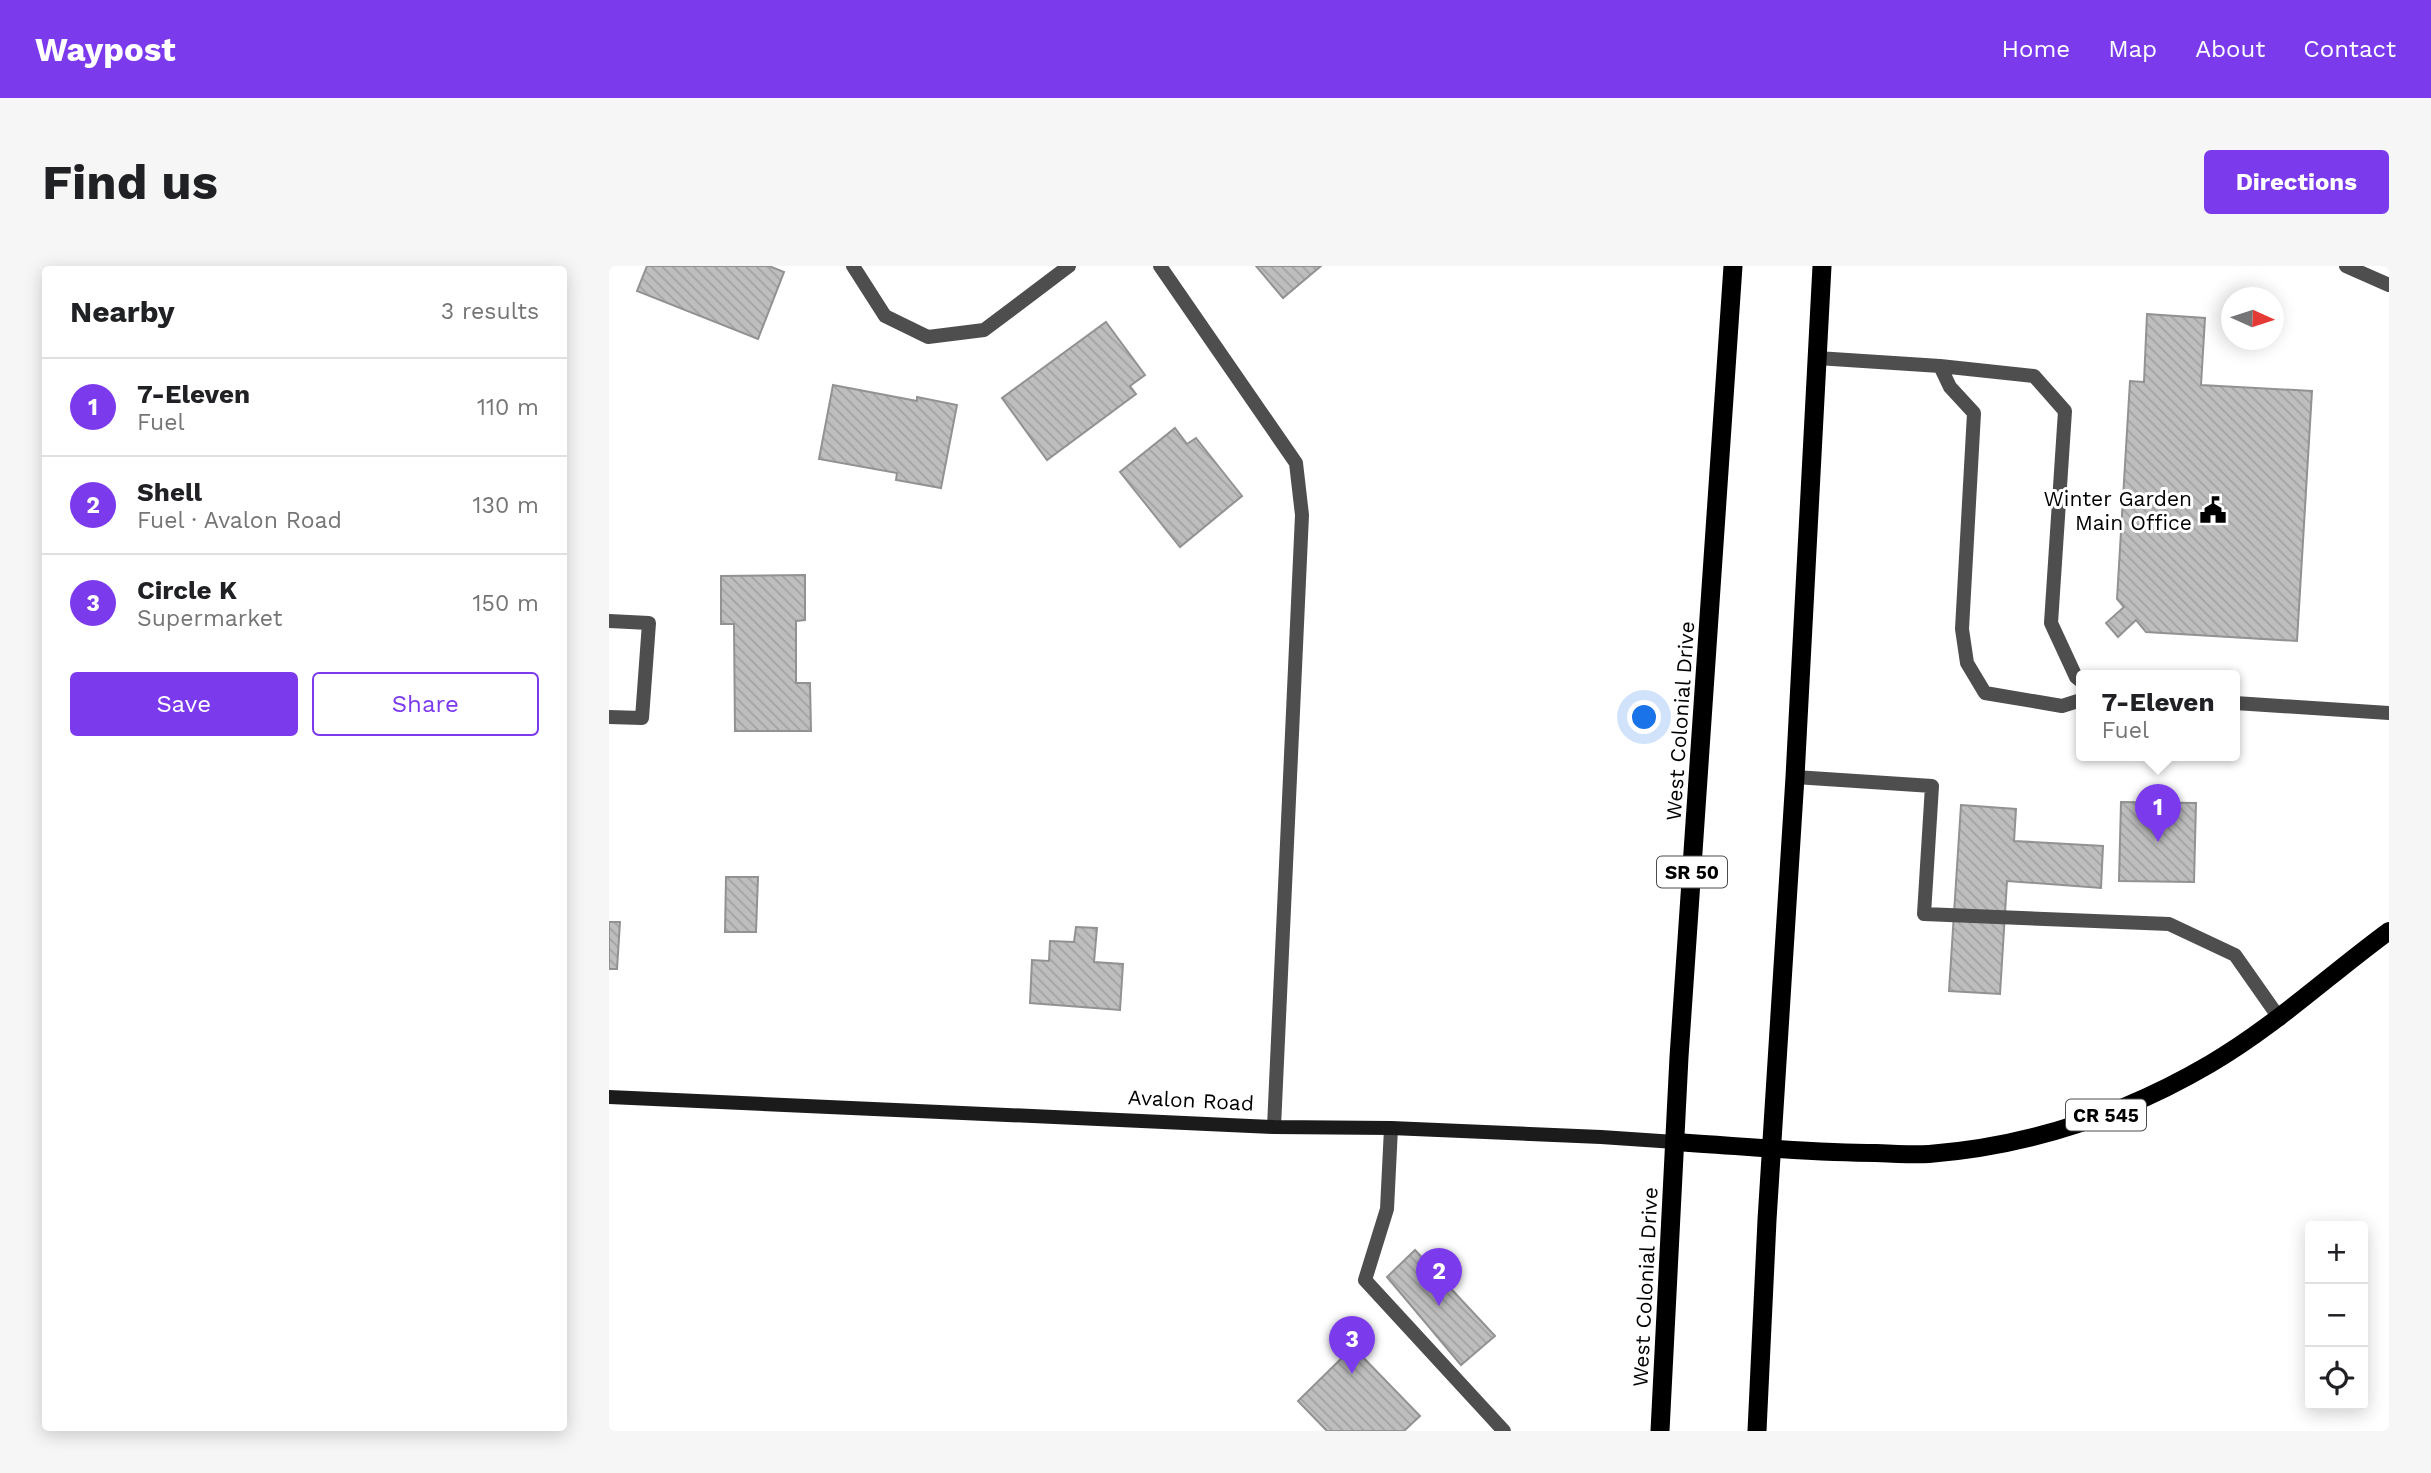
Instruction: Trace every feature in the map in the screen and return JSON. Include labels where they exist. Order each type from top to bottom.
[{"type":"highway","name":"West Colonial Drive","points":[[1660,1431],[1675,1142],[1733,266]]},
{"type":"highway","points":[[1757,1431],[1822,266]]},
{"type":"main road","name":"CR 545","points":[[1771,1148],[1841,1153],[1927,1154],[1982,1148],[2033,1138],[2095,1120],[2146,1098],[2210,1064],[2280,1019],[2345,963],[2389,931]]},
{"type":"main road","name":"Avalon Road","points":[[609,1097],[1274,1127],[1391,1128],[1771,1148]]},
{"type":"lane","points":[[853,266],[885,316],[928,337],[983,330],[1069,266]]},
{"type":"lane","points":[[1160,266],[1296,463],[1302,515],[1274,1127]]},
{"type":"lane","points":[[2346,266],[2389,285]]},
{"type":"lane","points":[[1818,358],[1940,366],[2034,376],[2065,411],[2052,623],[2076,677]]},
{"type":"lane","points":[[1940,366],[1950,387],[1974,413],[1962,629],[1967,663],[1985,693],[2062,706],[2076,702]]},
{"type":"lane","points":[[609,621],[649,623],[642,718],[609,717]]},
{"type":"lane","points":[[2240,703],[2389,713]]},
{"type":"lane","points":[[1795,778],[1933,786],[1924,914],[2169,924],[2235,955],[2280,1019]]},
{"type":"lane","points":[[1391,1128],[1387,1209],[1366,1280],[1504,1431]]},
{"type":"building","points":[[647,266],[769,266],[784,272],[758,339],[637,291]]},
{"type":"building","points":[[1256,266],[1321,266],[1283,298]]},
{"type":"building","points":[[2147,314],[2205,318],[2201,385],[2312,391],[2297,641],[2146,632],[2136,620],[2118,637],[2106,623],[2124,607],[2117,599],[2130,381],[2144,382]]},
{"type":"building","points":[[1106,322],[1145,375],[1130,386],[1136,394],[1047,460],[1002,398]]},
{"type":"building","points":[[833,385],[917,401],[917,397],[957,405],[941,488],[896,480],[897,473],[819,459]]},
{"type":"building","points":[[1175,428],[1187,444],[1196,438],[1242,496],[1180,547],[1120,472]]},
{"type":"building","points":[[805,575],[805,620],[796,621],[796,683],[810,683],[811,731],[735,731],[734,624],[721,624],[721,576]]},
{"type":"building","points":[[2121,802],[2196,803],[2194,882],[2119,881]]},
{"type":"building","points":[[1961,805],[2016,809],[2014,841],[2103,846],[2101,888],[2007,881],[2000,994],[1949,991]]},
{"type":"building","points":[[726,877],[758,877],[756,932],[725,932]]},
{"type":"building","points":[[609,922],[620,922],[617,969],[609,969]]},
{"type":"building","points":[[1076,927],[1097,928],[1094,962],[1123,964],[1120,1010],[1030,1003],[1032,960],[1049,961],[1050,941],[1074,942]]},
{"type":"building","points":[[1415,1250],[1495,1336],[1461,1365],[1387,1277]]},
{"type":"building","points":[[1353,1347],[1420,1416],[1404,1431],[1327,1431],[1298,1401]]},
{"type":"place","name":"Winter Garden Main Office","points":[[2213,510]]},
{"type":"place","name":"7-Eleven","points":[[2158,842]]},
{"type":"place","name":"Shell","points":[[1439,1306]]},
{"type":"place","name":"Circle K","points":[[1352,1374]]}]
